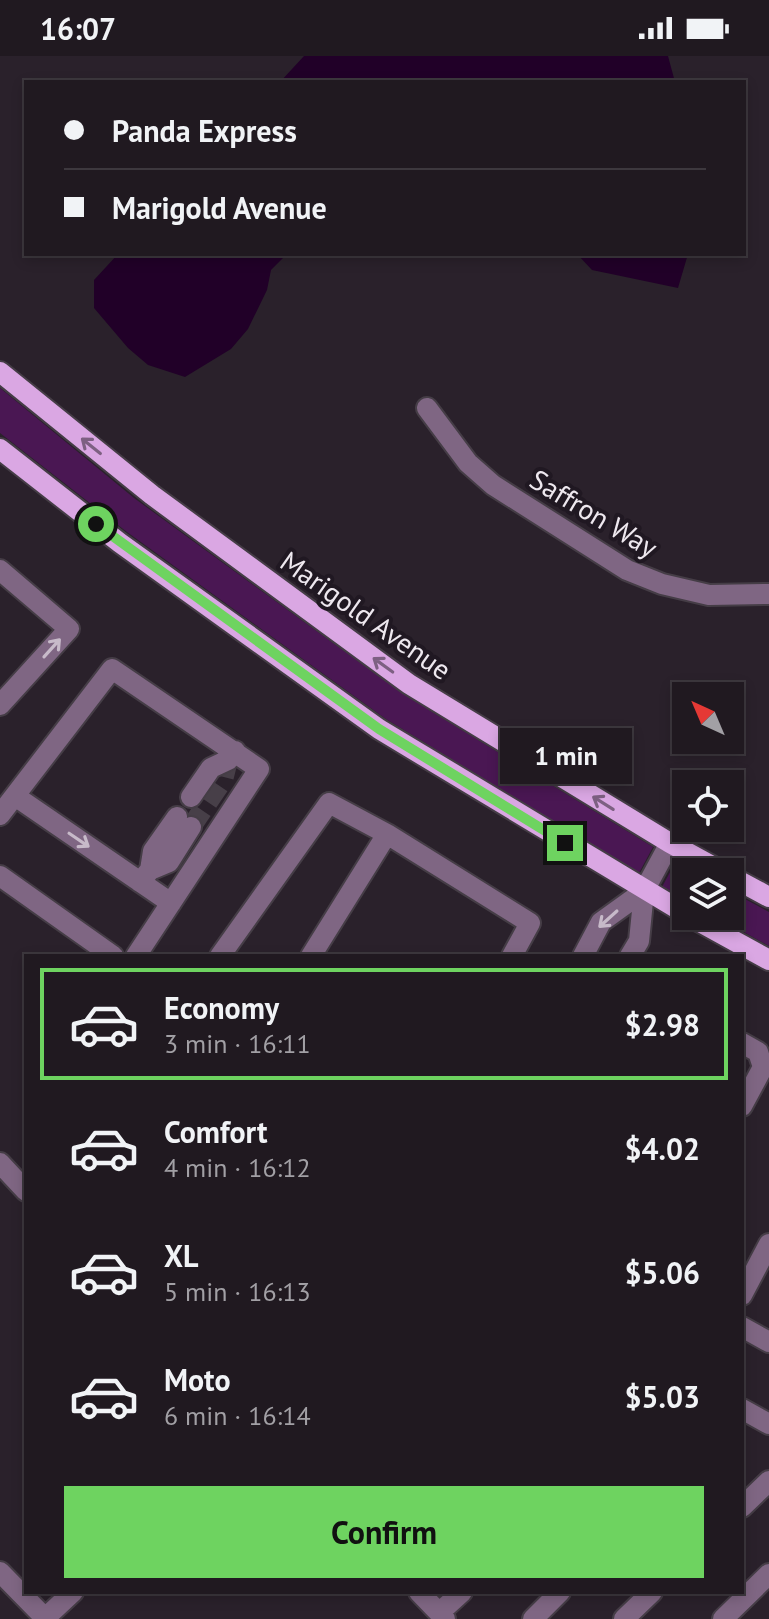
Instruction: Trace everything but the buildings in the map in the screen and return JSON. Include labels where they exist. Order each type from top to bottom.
[{"type":"main road","name":"Marigold Avenue","points":[[0,372],[152,495],[409,684],[697,858]]},
{"type":"main road","points":[[0,449],[120,543],[379,729],[672,906]]},
{"type":"main road","points":[[744,884],[769,897]]},
{"type":"main road","points":[[715,930],[769,960]]},
{"type":"street","name":"Saffron Way","points":[[427,408],[468,463],[493,485],[627,570],[662,584],[709,595],[769,594]]},
{"type":"street","points":[[0,570],[69,629],[3,699]]},
{"type":"street","points":[[0,815],[112,669],[259,769],[137,954]]},
{"type":"street","points":[[191,797],[211,768],[228,760],[235,751]]},
{"type":"street","points":[[15,796],[145,876],[171,903]]},
{"type":"street","points":[[221,954],[329,803],[387,834],[530,923],[513,954]]},
{"type":"street","points":[[145,876],[153,851],[184,822]]},
{"type":"street","points":[[312,954],[387,834]]},
{"type":"street","points":[[631,954],[639,941],[644,891],[670,843]]},
{"type":"street","points":[[0,876],[110,954]]},
{"type":"street","points":[[584,954],[601,922],[644,891]]},
{"type":"street","points":[[744,1044],[758,1052],[763,1067],[744,1102]]},
{"type":"street","points":[[0,1163],[24,1189]]},
{"type":"street","points":[[744,1292],[763,1268],[769,1244]]},
{"type":"street","points":[[744,1328],[769,1342]]},
{"type":"street","points":[[744,1412],[769,1424]]},
{"type":"street","points":[[744,1505],[769,1481]]},
{"type":"street","points":[[0,1572],[45,1619],[71,1594]]},
{"type":"street","points":[[723,1619],[769,1574]]},
{"type":"street","points":[[421,1594],[442,1616],[460,1594]]},
{"type":"street","points":[[533,1619],[558,1594]]},
{"type":"street","points":[[624,1619],[650,1594]]},
{"type":"shaded area","points":[[304,56],[668,56],[674,80],[282,80]]},
{"type":"shaded area","points":[[116,256],[285,256],[271,270],[267,290],[248,329],[231,349],[185,377],[148,365],[128,348],[94,308],[94,280]]},
{"type":"shaded area","points":[[579,256],[687,256],[678,288],[592,270]]},
{"type":"shaded area","points":[[0,388],[134,498],[403,694],[653,847],[639,873],[386,719],[127,532],[0,433]]},
{"type":"shaded area","points":[[672,868],[672,892],[662,887]]},
{"type":"shaded area","points":[[744,899],[769,912],[769,946],[740,930],[744,930]]},
{"type":"tunnel","points":[[191,827],[223,780],[228,760]]},
{"type":"route","points":[[96,524],[379,729],[565,843]]}]
